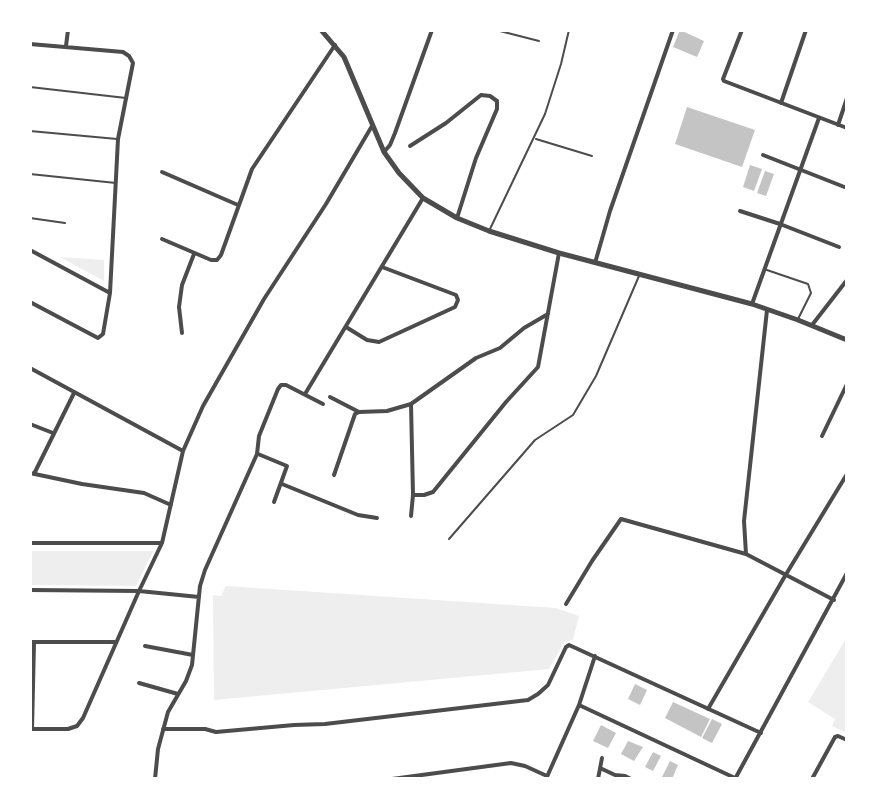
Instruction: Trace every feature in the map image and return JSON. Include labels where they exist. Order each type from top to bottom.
[{"type":"street","points":[[66,46],[68,30]]},
{"type":"street","points":[[321,30],[329,33],[344,57],[384,152],[423,198],[457,218],[489,231],[595,263],[752,304],[847,340]]},
{"type":"street","points":[[384,152],[395,133],[432,30]]},
{"type":"street","points":[[595,263],[673,30]]},
{"type":"street","points":[[742,30],[723,79],[726,83],[847,128]]},
{"type":"street","points":[[781,104],[806,30]]},
{"type":"street","points":[[30,44],[123,52],[133,63],[118,139],[110,293],[101,337],[91,335],[30,302]]},
{"type":"street","points":[[162,239],[217,260],[252,169],[335,45]]},
{"type":"street","points":[[410,146],[481,95],[497,101],[497,109],[476,158],[457,218]]},
{"type":"street","points":[[838,125],[847,98]]},
{"type":"street","points":[[752,304],[819,118]]},
{"type":"street","points":[[117,642],[32,642],[31,729],[68,729],[77,726],[83,718],[162,543],[183,451],[203,406],[264,299],[372,126]]},
{"type":"street","points":[[763,155],[847,188]]},
{"type":"street","points":[[162,172],[238,205]]},
{"type":"street","points":[[305,394],[423,198]]},
{"type":"street","points":[[740,211],[839,247]]},
{"type":"street","points":[[30,250],[110,293]]},
{"type":"street","points":[[413,495],[433,492],[538,367],[559,253]]},
{"type":"street","points":[[182,333],[179,307],[182,285],[195,254]]},
{"type":"street","points":[[346,327],[367,340],[379,342],[455,307],[458,300],[451,292],[382,267]]},
{"type":"street","points":[[812,325],[847,280]]},
{"type":"street","points":[[746,554],[744,521],[767,310]]},
{"type":"street","points":[[330,397],[359,412],[387,411],[411,404],[476,358],[500,348],[524,328],[548,314]]},
{"type":"street","points":[[30,368],[183,451]]},
{"type":"street","points":[[822,436],[847,384]]},
{"type":"street","points":[[155,779],[158,749],[168,712],[192,665],[205,570],[257,454],[259,436],[281,385],[323,404]]},
{"type":"street","points":[[74,393],[32,474],[144,493],[171,505]]},
{"type":"street","points":[[411,404],[411,516]]},
{"type":"street","points":[[334,475],[355,414],[359,412]]},
{"type":"street","points":[[30,424],[53,433]]},
{"type":"street","points":[[257,454],[287,466],[274,502]]},
{"type":"street","points":[[708,709],[847,474]]},
{"type":"street","points":[[282,484],[358,515],[377,518]]},
{"type":"street","points":[[566,604],[621,519],[746,554],[834,600]]},
{"type":"street","points":[[30,543],[162,543]]},
{"type":"street","points":[[579,705],[735,779],[847,573]]},
{"type":"street","points":[[30,590],[139,591],[199,597]]},
{"type":"street","points":[[163,729],[216,732],[325,724],[528,700],[548,685],[566,647],[573,645],[761,733]]},
{"type":"street","points":[[145,646],[193,655]]},
{"type":"street","points":[[392,779],[511,763],[525,766],[547,778],[579,705],[595,656]]},
{"type":"street","points":[[139,683],[178,694]]},
{"type":"street","points":[[812,779],[835,737],[847,740]]},
{"type":"street","points":[[598,779],[602,758]]},
{"type":"street","points":[[600,768],[631,779]]},
{"type":"street","points":[[453,770],[454,779]]},
{"type":"lane","points":[[496,30],[539,41]]},
{"type":"lane","points":[[489,231],[545,114],[569,30]]},
{"type":"lane","points":[[30,87],[127,98]]},
{"type":"lane","points":[[30,131],[118,139]]},
{"type":"lane","points":[[535,139],[592,156]]},
{"type":"lane","points":[[30,174],[117,183]]},
{"type":"lane","points":[[30,218],[65,223]]},
{"type":"lane","points":[[764,269],[808,284],[811,288],[798,320]]},
{"type":"lane","points":[[449,539],[535,440],[573,415],[596,376],[640,274]]},
{"type":"shaded area","points":[[60,257],[104,260],[104,281]]},
{"type":"shaded area","points":[[30,551],[153,551],[136,586],[30,585]]},
{"type":"shaded area","points":[[226,586],[556,608],[579,616],[573,640],[564,642],[549,669],[214,700],[213,595],[221,596]]},
{"type":"shaded area","points":[[847,637],[847,733],[832,726],[835,719],[808,702]]},
{"type":"building","points":[[680,30],[704,41],[697,57],[673,47]]},
{"type":"building","points":[[687,107],[755,130],[742,167],[675,144]]},
{"type":"building","points":[[750,165],[762,169],[754,191],[743,187]]},
{"type":"building","points":[[765,171],[774,174],[766,196],[757,193]]},
{"type":"building","points":[[635,684],[647,690],[640,705],[628,699]]},
{"type":"building","points":[[673,702],[710,719],[701,737],[665,718]]},
{"type":"building","points":[[712,719],[722,724],[712,743],[702,738]]},
{"type":"building","points":[[601,725],[616,733],[608,748],[593,741]]},
{"type":"building","points":[[628,741],[643,747],[634,761],[621,754]]},
{"type":"building","points":[[653,752],[661,756],[653,771],[645,767]]},
{"type":"building","points":[[670,761],[678,765],[672,779],[661,779]]}]
